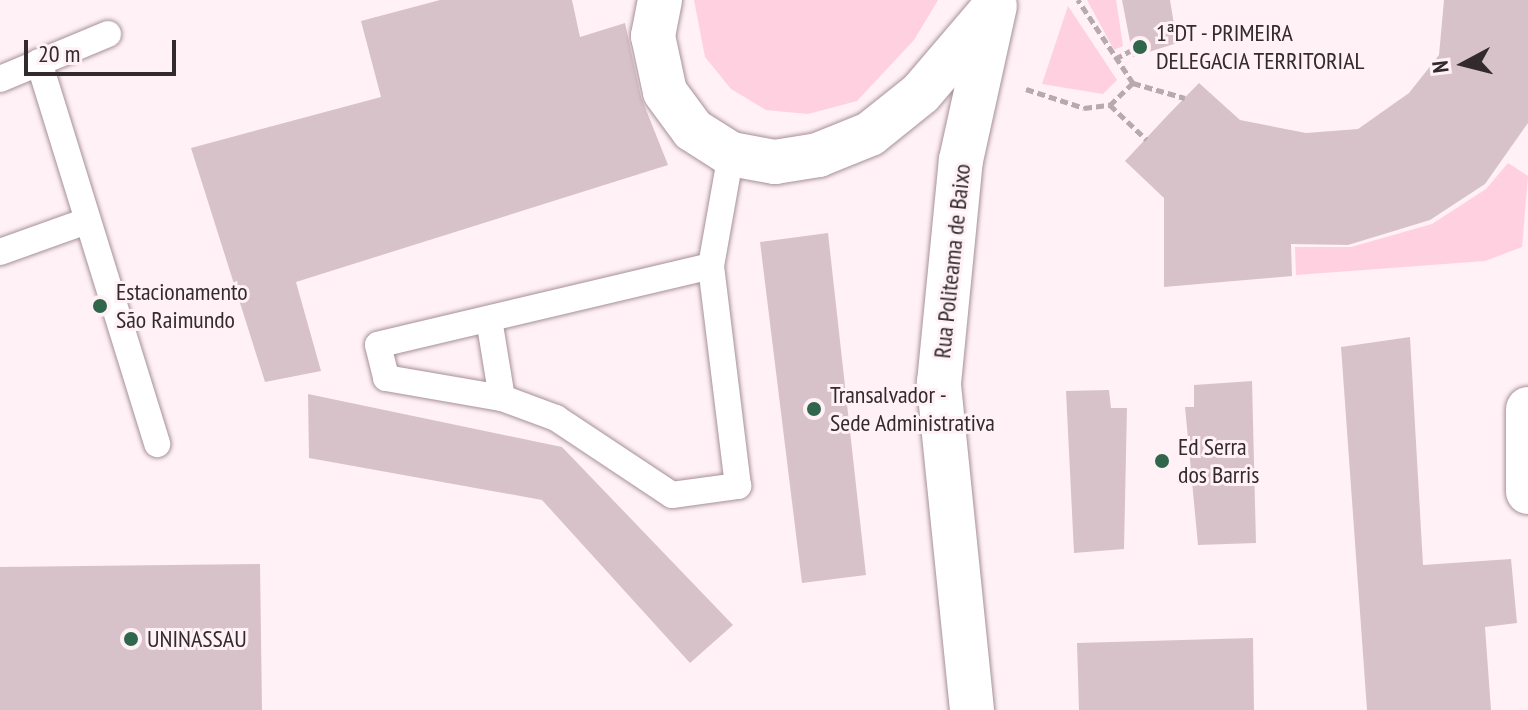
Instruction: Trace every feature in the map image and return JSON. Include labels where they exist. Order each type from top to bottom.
[{"type":"street","points":[[660,0],[653,36],[665,92],[693,130],[731,154],[789,160],[870,134],[921,93],[997,3]]},
{"type":"street","name":"Rua Politeama de Baixo","points":[[972,710],[939,383],[945,278],[980,75],[997,3]]},
{"type":"street","points":[[1528,409],[1528,492]]},
{"type":"lane","points":[[0,79],[108,34]]},
{"type":"lane","points":[[39,62],[84,222],[157,444]]},
{"type":"lane","points":[[711,266],[378,345],[386,378],[502,398],[556,418],[672,495],[738,486],[711,266],[731,154]]},
{"type":"lane","points":[[0,252],[84,222]]},
{"type":"lane","points":[[489,319],[502,398]]},
{"type":"path","points":[[1078,0],[1133,83],[1185,98]]},
{"type":"path","points":[[1115,59],[1132,50]]},
{"type":"path","points":[[980,75],[1084,108],[1110,105],[1133,83]]},
{"type":"path","points":[[1110,105],[1146,139]]},
{"type":"shaded area","points":[[694,0],[938,0],[914,40],[857,101],[808,114],[766,110],[731,89],[705,57]]},
{"type":"shaded area","points":[[1087,0],[1116,0],[1123,46],[1114,50]]},
{"type":"shaded area","points":[[1068,6],[1117,80],[1103,94],[1042,84]]},
{"type":"shaded area","points":[[1508,163],[1528,176],[1522,247],[1485,261],[1296,275],[1295,247],[1351,247],[1432,224],[1486,189]]},
{"type":"building","points":[[440,0],[572,0],[580,37],[625,23],[641,97],[668,165],[296,282],[321,371],[265,382],[191,148],[381,97],[361,21]]},
{"type":"building","points":[[1122,0],[1170,0],[1177,43],[1133,57]]},
{"type":"building","points":[[1444,0],[1528,0],[1528,123],[1485,184],[1430,220],[1348,245],[1291,244],[1292,276],[1164,287],[1164,198],[1125,161],[1199,83],[1240,120],[1306,133],[1358,129],[1409,93],[1439,55]]},
{"type":"building","name":"Transalvador - Sede Administrativa","points":[[828,233],[866,575],[802,583],[760,242]]},
{"type":"building","points":[[1410,337],[1423,565],[1511,559],[1517,623],[1485,627],[1491,710],[1367,710],[1341,347]]},
{"type":"building","points":[[1252,381],[1256,543],[1198,545],[1185,407],[1194,407],[1194,385]]},
{"type":"building","points":[[1109,390],[1111,408],[1127,408],[1124,549],[1074,553],[1066,391]]},
{"type":"building","points":[[308,394],[562,447],[733,625],[690,663],[542,500],[309,458]]},
{"type":"building","name":"UNINASSAU","points":[[260,564],[262,710],[0,710],[0,567]]},
{"type":"building","points":[[1253,638],[1254,710],[1079,710],[1077,643]]},
{"type":"place","name":"1ªDT - PRIMEIRA DELEGACIA TERRITORIAL","points":[[1140,47]]},
{"type":"place","name":"Estacionamento São Raimundo","points":[[100,306]]},
{"type":"place","name":"Transalvador - Sede Administrativa","points":[[814,409]]},
{"type":"place","name":"Ed Serra dos Barris","points":[[1162,461]]},
{"type":"place","name":"UNINASSAU","points":[[131,639]]}]
